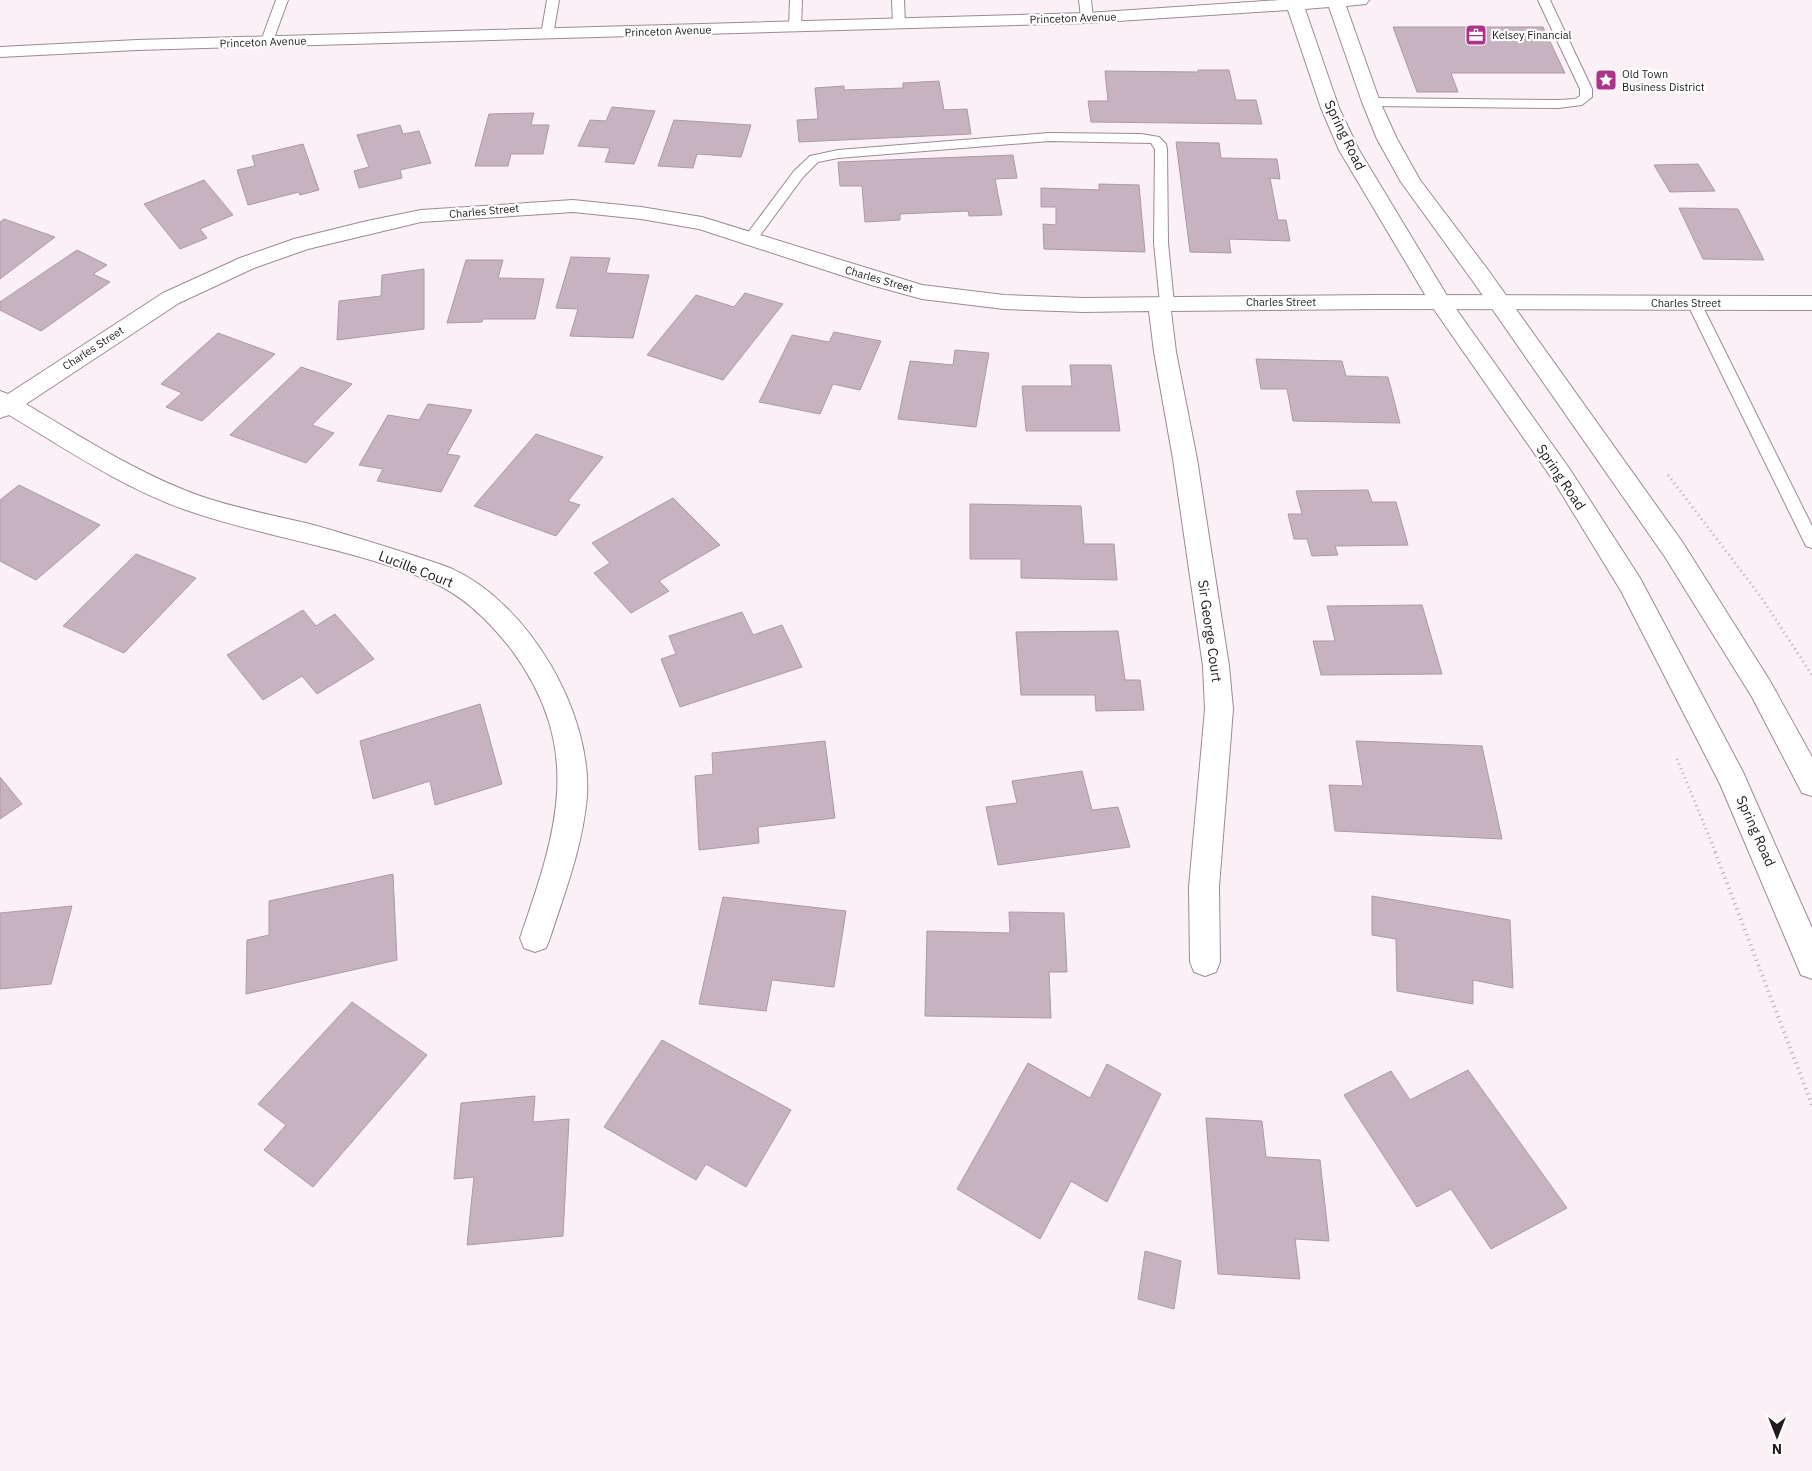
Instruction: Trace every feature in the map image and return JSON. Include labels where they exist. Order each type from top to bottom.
[{"type":"street","name":"Princeton Avenue","points":[[0,52],[267,41],[547,35],[1087,18],[1360,0]]},
{"type":"street","points":[[1336,1],[1371,102],[1387,139],[1411,182],[1480,274],[1674,550],[1761,689],[1812,784]]},
{"type":"street","name":"Spring Road","points":[[1294,3],[1330,108],[1349,150],[1441,303],[1562,477],[1631,585],[1733,781],[1775,875],[1812,965]]},
{"type":"street","name":"Charles Street","points":[[3,404],[171,298],[247,263],[300,244],[367,227],[421,216],[491,210],[573,206],[641,213],[702,223],[879,280],[922,292],[963,298],[1084,305],[1498,302],[1812,303]]},
{"type":"street","name":"Sir George Court","points":[[1163,303],[1165,352],[1185,460],[1214,656],[1219,709],[1204,887],[1206,962]]},
{"type":"street","name":"Lucille Court","points":[[3,404],[96,457],[178,496],[219,512],[316,535],[402,561],[449,579],[476,596],[496,613],[536,666],[557,707],[570,742],[574,775],[572,819],[559,870],[535,938]]},
{"type":"lane","points":[[267,41],[282,0]]},
{"type":"lane","points":[[547,35],[553,0]]},
{"type":"lane","points":[[796,0],[796,27]]},
{"type":"lane","points":[[898,0],[899,24]]},
{"type":"lane","points":[[1085,0],[1087,18]]},
{"type":"lane","points":[[1371,102],[1558,104],[1578,102],[1586,97],[1586,89],[1544,0]]},
{"type":"lane","points":[[751,238],[798,174],[814,159],[838,154],[1049,137],[1141,138],[1155,140],[1160,144],[1161,149],[1163,303]]},
{"type":"lane","points":[[1694,303],[1812,542]]},
{"type":"path","points":[[1664,471],[1762,597],[1812,675]]},
{"type":"path","points":[[1673,750],[1736,902],[1812,1105]]},
{"type":"building","points":[[1393,27],[1543,27],[1565,73],[1451,73],[1458,92],[1417,92]]},
{"type":"building","points":[[1198,70],[1229,70],[1236,100],[1256,100],[1262,124],[1091,122],[1088,101],[1108,101],[1105,71],[1198,72]]},
{"type":"building","points":[[939,81],[944,110],[967,109],[971,134],[799,142],[797,120],[818,119],[815,88],[844,86],[844,90],[903,88],[903,83]]},
{"type":"building","points":[[612,107],[655,111],[634,164],[605,162],[610,148],[578,146],[590,120],[606,121]]},
{"type":"building","points":[[534,113],[531,125],[549,125],[543,154],[511,154],[508,166],[475,166],[489,114]]},
{"type":"building","points":[[674,120],[751,125],[741,157],[697,154],[693,168],[658,166]]},
{"type":"building","points":[[400,125],[403,134],[419,131],[431,163],[400,170],[402,178],[359,188],[354,171],[369,167],[357,135]]},
{"type":"building","points":[[1176,142],[1219,143],[1221,158],[1277,159],[1280,179],[1270,178],[1278,220],[1286,220],[1290,241],[1229,239],[1231,253],[1190,252]]},
{"type":"building","points":[[303,144],[319,190],[300,195],[299,192],[248,205],[237,170],[255,166],[252,156]]},
{"type":"building","points":[[1013,155],[1017,178],[995,179],[1002,215],[969,216],[968,211],[900,214],[900,220],[865,222],[862,186],[840,186],[838,162]]},
{"type":"building","points":[[1698,164],[1715,191],[1670,192],[1654,165]]},
{"type":"building","points":[[204,180],[233,215],[200,229],[207,238],[180,249],[144,204]]},
{"type":"building","points":[[1099,184],[1139,185],[1145,252],[1044,249],[1043,224],[1056,225],[1056,207],[1041,207],[1041,188],[1099,190]]},
{"type":"building","points":[[1679,208],[1738,209],[1764,260],[1703,259]]},
{"type":"building","points":[[4,219],[55,237],[0,279],[0,222]]},
{"type":"building","points":[[77,250],[107,265],[93,274],[110,282],[41,331],[0,310],[0,302]]},
{"type":"building","points":[[571,257],[610,258],[606,273],[649,275],[633,338],[570,336],[578,309],[556,308]]},
{"type":"building","points":[[466,260],[503,260],[498,278],[544,279],[535,319],[483,319],[482,322],[447,323]]},
{"type":"building","points":[[424,269],[424,329],[337,340],[339,301],[381,296],[382,275]]},
{"type":"building","points":[[745,293],[783,304],[723,380],[647,355],[696,295],[734,307]]},
{"type":"building","points":[[834,332],[881,341],[860,390],[833,384],[820,414],[759,402],[792,335],[829,342]]},
{"type":"building","points":[[218,333],[275,354],[202,421],[166,407],[182,393],[161,384]]},
{"type":"building","points":[[955,350],[989,353],[976,427],[898,419],[910,361],[953,365]]},
{"type":"building","points":[[1256,359],[1342,361],[1346,376],[1388,377],[1400,423],[1293,421],[1287,389],[1261,389]]},
{"type":"building","points":[[1070,365],[1111,365],[1120,431],[1026,431],[1022,386],[1072,386]]},
{"type":"building","points":[[301,367],[352,384],[312,425],[334,433],[306,463],[230,435]]},
{"type":"building","points":[[428,404],[472,410],[447,454],[460,456],[441,492],[377,481],[383,469],[359,465],[388,415],[419,420]]},
{"type":"building","points":[[536,434],[603,457],[568,501],[580,505],[556,536],[474,506]]},
{"type":"building","points":[[19,485],[100,525],[36,580],[0,561],[0,500]]},
{"type":"building","points":[[1368,490],[1372,502],[1396,502],[1408,545],[1335,546],[1338,555],[1312,556],[1307,539],[1294,539],[1288,514],[1302,514],[1296,491]]},
{"type":"building","points":[[673,498],[720,545],[659,581],[669,591],[631,613],[594,573],[610,563],[592,543]]},
{"type":"building","points":[[970,504],[1081,506],[1084,544],[1114,544],[1117,580],[1021,578],[1021,559],[970,559]]},
{"type":"building","points":[[136,554],[196,578],[124,653],[63,626]]},
{"type":"building","points":[[1422,605],[1442,674],[1321,675],[1313,641],[1335,641],[1327,606]]},
{"type":"building","points":[[303,610],[316,626],[335,614],[374,659],[317,694],[302,676],[263,700],[227,655]]},
{"type":"building","points":[[742,612],[753,635],[782,625],[802,667],[680,707],[661,659],[676,654],[669,636]]},
{"type":"building","points":[[1118,631],[1125,680],[1140,680],[1144,710],[1096,711],[1095,695],[1021,695],[1016,632]]},
{"type":"building","points":[[480,704],[502,784],[435,805],[430,781],[373,799],[360,741]]},
{"type":"building","points":[[825,741],[835,818],[758,827],[759,843],[699,850],[695,776],[713,774],[712,753]]},
{"type":"building","points":[[1356,741],[1482,746],[1502,839],[1335,831],[1329,785],[1363,786]]},
{"type":"building","points":[[1082,771],[1092,810],[1118,807],[1130,847],[998,865],[986,807],[1017,803],[1012,781]]},
{"type":"building","points":[[0,777],[22,804],[0,819]]},
{"type":"building","points":[[393,874],[397,960],[246,994],[247,940],[269,935],[269,901]]},
{"type":"building","points":[[1372,896],[1510,920],[1513,988],[1473,980],[1473,1004],[1397,991],[1396,939],[1372,935]]},
{"type":"building","points":[[723,897],[846,911],[834,987],[772,980],[766,1011],[699,1004]]},
{"type":"building","points":[[72,906],[51,984],[0,989],[0,913]]},
{"type":"building","points":[[1009,912],[1064,913],[1067,972],[1049,972],[1051,1018],[925,1016],[927,931],[1010,933]]},
{"type":"building","points":[[352,1002],[427,1055],[313,1187],[264,1150],[286,1125],[258,1104]]},
{"type":"building","points":[[662,1040],[791,1110],[746,1187],[706,1164],[696,1180],[604,1127]]},
{"type":"building","points":[[1028,1063],[1090,1098],[1107,1064],[1161,1094],[1107,1202],[1071,1181],[1040,1239],[957,1189]]},
{"type":"building","points":[[1468,1070],[1567,1208],[1491,1249],[1451,1189],[1417,1207],[1344,1095],[1391,1071],[1410,1100]]},
{"type":"building","points":[[535,1096],[533,1122],[569,1119],[563,1236],[467,1245],[474,1177],[454,1179],[461,1103]]},
{"type":"building","points":[[1206,1118],[1262,1121],[1266,1157],[1320,1160],[1329,1241],[1295,1239],[1300,1279],[1218,1274]]},
{"type":"building","points":[[1145,1251],[1181,1261],[1174,1309],[1138,1299]]},
{"type":"place","name":"Kelsey Financial","points":[[1476,35]]},
{"type":"place","name":"Old Town Business District","points":[[1606,80]]}]
